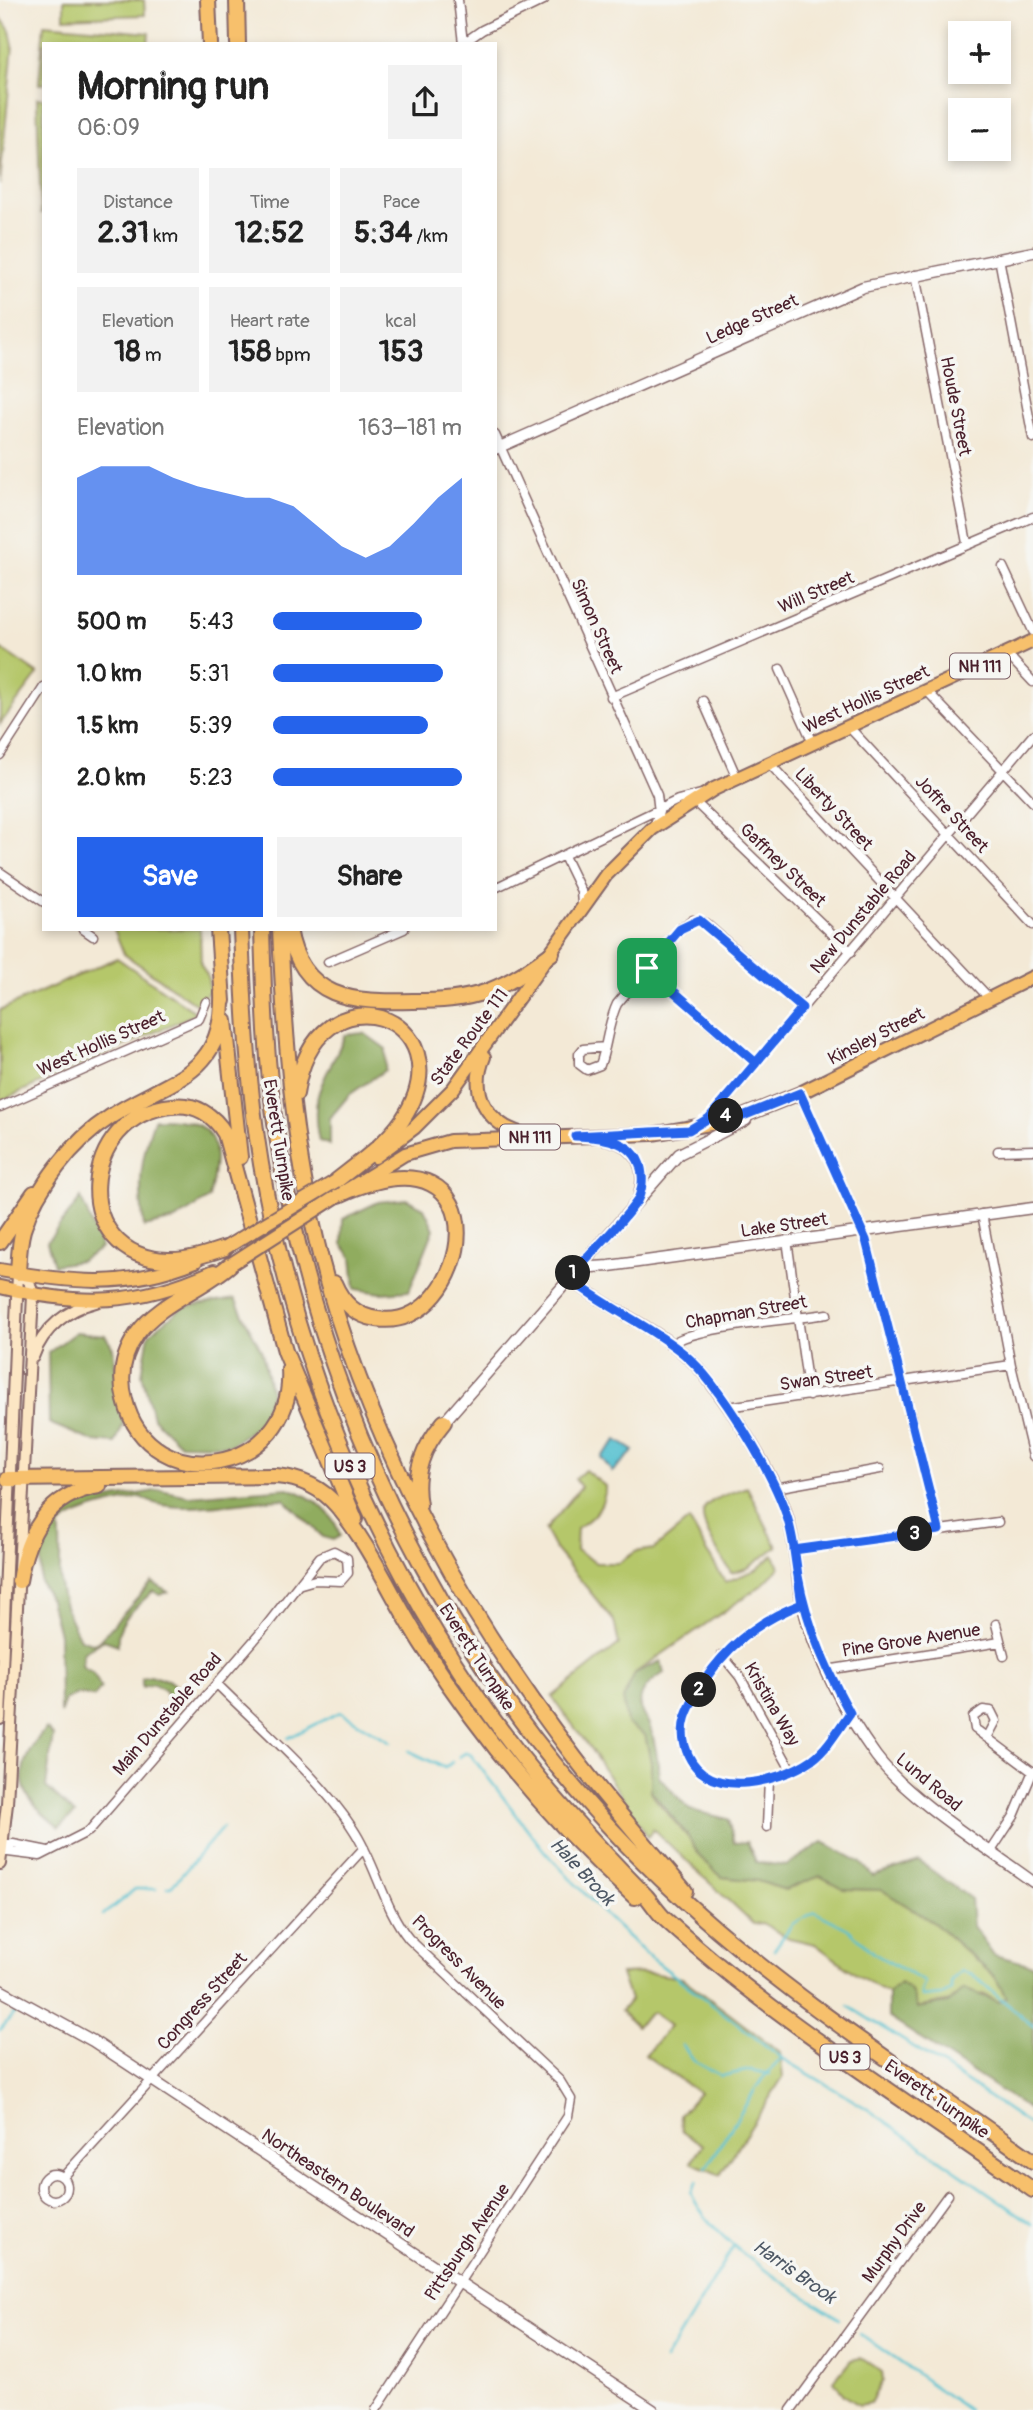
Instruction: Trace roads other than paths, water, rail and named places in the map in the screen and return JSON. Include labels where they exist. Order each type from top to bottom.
[{"type":"highway","points":[[208,0],[210,42]]},
{"type":"highway","points":[[237,0],[238,42]]},
{"type":"highway","points":[[218,931],[241,1171],[253,1238]]},
{"type":"highway","name":"Everett Turnpike","points":[[241,931],[250,1081],[268,1202],[302,1335],[354,1476],[402,1574],[474,1692],[558,1801],[663,1917],[775,2008],[1033,2190]]},
{"type":"highway","name":"Everett Turnpike","points":[[261,931],[270,1080],[295,1229],[327,1348],[382,1488],[453,1621],[531,1733],[620,1838],[719,1932],[805,2000],[1033,2161]]},
{"type":"highway","points":[[281,931],[284,1015],[295,1124],[315,1231],[328,1287],[385,1440],[424,1520],[476,1612],[543,1714],[596,1785],[719,1932]]},
{"type":"highway","points":[[290,931],[297,956],[314,980],[337,995],[364,1002],[443,1000],[476,995],[512,980],[552,953]]},
{"type":"highway","points":[[0,1242],[21,1208],[98,1125],[178,1082],[199,1065],[220,1029],[222,992]]},
{"type":"highway","points":[[295,1124],[300,1074],[313,1046],[329,1028],[348,1017],[369,1015],[390,1021],[407,1034],[415,1048],[419,1070],[408,1110],[388,1138],[337,1188]]},
{"type":"highway","points":[[225,1248],[183,1259],[156,1259],[132,1250],[111,1232],[96,1199],[97,1174],[108,1146],[130,1122],[150,1111],[174,1105],[195,1108],[213,1119],[229,1144],[285,1351],[337,1482],[398,1607]]},
{"type":"highway","points":[[18,1273],[26,1221],[57,1170]]},
{"type":"highway","points":[[315,1231],[340,1296],[366,1316],[388,1320],[409,1315],[426,1303],[445,1280],[458,1250],[460,1227],[453,1206],[439,1189],[415,1178],[395,1177],[337,1188]]},
{"type":"highway","points":[[231,1264],[211,1281],[149,1321],[131,1343],[124,1364],[122,1385],[135,1425],[155,1446],[182,1460],[211,1463],[241,1455],[266,1437],[283,1410],[289,1378],[285,1351]]},
{"type":"highway","points":[[424,1520],[418,1499],[419,1467],[427,1445],[443,1422]]},
{"type":"highway","points":[[8,1479],[242,1476],[294,1479],[310,1485],[331,1500],[349,1523],[398,1607],[456,1694],[523,1781],[617,1881],[663,1917]]},
{"type":"highway","points":[[19,1581],[26,1550],[36,1526],[50,1508],[68,1495],[98,1486],[242,1476]]},
{"type":"main road","name":"West Hollis Street","points":[[711,790],[1033,641]]},
{"type":"main road","name":"State Route 111","points":[[0,1287],[33,1295],[96,1302],[162,1292],[231,1264],[337,1188],[424,1119],[453,1089],[497,1032],[614,865],[652,829],[711,790]]},
{"type":"main road","name":"Kinsley Street","points":[[733,1120],[800,1093],[1033,977]]},
{"type":"main road","points":[[497,1032],[478,1074],[483,1104],[504,1126],[539,1136]]},
{"type":"main road","name":"State Route 111","points":[[0,1269],[72,1282],[124,1280],[165,1272],[225,1248],[337,1188],[425,1147],[470,1138],[689,1130],[733,1120]]},
{"type":"main road","points":[[0,1719],[18,1273]]},
{"type":"main road","points":[[0,1864],[19,1581],[33,1295],[29,1281],[18,1273]]},
{"type":"main road","points":[[28,1380],[36,1349],[46,1333],[74,1310],[96,1302]]},
{"type":"street","points":[[458,0],[463,42]]},
{"type":"street","points":[[464,42],[482,30],[544,0]]},
{"type":"street","name":"Ledge Street","points":[[498,448],[863,287],[1033,252]]},
{"type":"street","points":[[999,258],[1033,438]]},
{"type":"street","name":"Houde Street","points":[[915,275],[967,543]]},
{"type":"street","name":"Simon Street","points":[[498,448],[657,796],[659,810]]},
{"type":"street","name":"Will Street","points":[[611,697],[1033,517]]},
{"type":"street","points":[[1003,567],[1033,631]]},
{"type":"street","points":[[1006,653],[1033,682]]},
{"type":"street","points":[[780,669],[813,743]]},
{"type":"street","points":[[0,755],[42,690]]},
{"type":"street","points":[[927,691],[1033,802]]},
{"type":"street","points":[[703,701],[737,778]]},
{"type":"street","name":"Joffre Street","points":[[848,726],[1033,925]]},
{"type":"street","name":"New Dunstable Road","points":[[689,1130],[707,1120],[717,1109],[1033,736]]},
{"type":"street","name":"Liberty Street","points":[[769,763],[990,999]]},
{"type":"street","name":"West Hollis Street","points":[[497,887],[684,797],[711,790]]},
{"type":"street","name":"Gaffney Street","points":[[694,801],[851,951]]},
{"type":"street","points":[[652,829],[659,810]]},
{"type":"street","points":[[565,856],[581,891],[582,908]]},
{"type":"street","points":[[0,872],[42,901]]},
{"type":"street","points":[[605,1047],[617,1004],[680,929],[699,920],[802,1008]]},
{"type":"street","points":[[86,931],[93,936]]},
{"type":"street","points":[[328,962],[399,931]]},
{"type":"street","points":[[647,968],[756,1063]]},
{"type":"street","name":"West Hollis Street","points":[[0,1107],[199,1019],[206,1002]]},
{"type":"street","points":[[800,1093],[861,1229],[939,1530]]},
{"type":"street","points":[[443,1422],[682,1151],[768,1108]]},
{"type":"street","points":[[717,1109],[733,1120]]},
{"type":"street","points":[[575,1136],[613,1141],[631,1150],[642,1172],[638,1199]]},
{"type":"street","points":[[998,1151],[1033,1150]]},
{"type":"street","name":"Lake Street","points":[[582,1263],[601,1267],[861,1229],[1033,1208]]},
{"type":"street","points":[[982,1214],[1011,1365],[1033,1456]]},
{"type":"street","points":[[787,1240],[809,1396]]},
{"type":"street","name":"Lund Road","points":[[569,1278],[672,1345],[698,1368],[727,1407],[775,1488],[788,1520],[802,1604],[827,1670],[850,1713],[886,1768],[912,1792],[1033,1882]]},
{"type":"street","name":"Chapman Street","points":[[672,1345],[680,1339],[701,1334],[827,1314]]},
{"type":"street","name":"Swan Street","points":[[727,1407],[902,1384],[1011,1365]]},
{"type":"street","points":[[775,1488],[880,1469]]},
{"type":"street","points":[[794,1550],[998,1521]]},
{"type":"street","name":"Main Dunstable Road","points":[[1,1848],[31,1857],[69,1844],[89,1831],[217,1684],[324,1554],[334,1551],[347,1558],[348,1573],[341,1581],[315,1580],[301,1584]]},
{"type":"street","points":[[802,1604],[768,1620],[722,1654],[685,1714],[682,1730],[687,1752],[701,1771],[721,1782],[746,1783],[769,1779],[820,1754],[850,1713]]},
{"type":"street","points":[[996,1624],[1004,1656]]},
{"type":"street","name":"Pine Grove Avenue","points":[[827,1670],[1000,1642]]},
{"type":"street","name":"Kristina Way","points":[[722,1654],[740,1677],[791,1770]]},
{"type":"street","name":"Progress Avenue","points":[[217,1684],[335,1805],[364,1848],[396,1921],[409,1939],[566,2088]]},
{"type":"street","points":[[987,1738],[1033,1772],[1014,1816],[991,1851]]},
{"type":"street","points":[[767,1827],[769,1779]]},
{"type":"street","name":"Congress Street","points":[[63,2177],[364,1848]]},
{"type":"street","name":"Northeastern Boulevard","points":[[0,1990],[72,2029],[152,2080],[653,2410]]},
{"type":"street","name":"Pittsburgh Avenue","points":[[376,2410],[568,2116],[571,2105],[566,2088]]},
{"type":"street","name":"Murphy Drive","points":[[791,2410],[948,2195]]},
{"type":"water","points":[[617,1440],[634,1451],[612,1472],[601,1457]]},
{"type":"waterway","name":"Hale Brook","points":[[288,1738],[340,1712],[391,1742]]},
{"type":"waterway","name":"Hale Brook","points":[[409,1751],[445,1768],[452,1762]]},
{"type":"waterway","name":"Hale Brook","points":[[459,1757],[465,1753],[470,1754],[545,1852],[645,1953],[782,2058],[762,2079],[706,2168]]},
{"type":"waterway","name":"Hale Brook","points":[[167,1888],[172,1886],[223,1827]]},
{"type":"waterway","name":"Hale Brook","points":[[103,1915],[135,1889],[156,1889]]},
{"type":"waterway","points":[[774,1950],[792,1924],[815,1912],[848,1929],[873,1953],[925,1982],[922,1997],[942,1995],[951,1990],[951,1981],[961,1971],[972,1974],[1033,2026]]},
{"type":"waterway","points":[[848,2006],[930,2057],[1033,2127]]},
{"type":"waterway","name":"Hale Brook","points":[[0,2030],[16,2011]]},
{"type":"waterway","points":[[682,2045],[694,2061],[721,2076],[751,2070],[770,2074]]},
{"type":"waterway","points":[[782,2058],[866,2108],[1033,2224]]},
{"type":"waterway","name":"Harris Brook","points":[[697,2181],[691,2193],[717,2230],[756,2264],[840,2319]]},
{"type":"waterway","points":[[665,2360],[734,2246]]},
{"type":"waterway","points":[[860,2334],[968,2410]]}]
